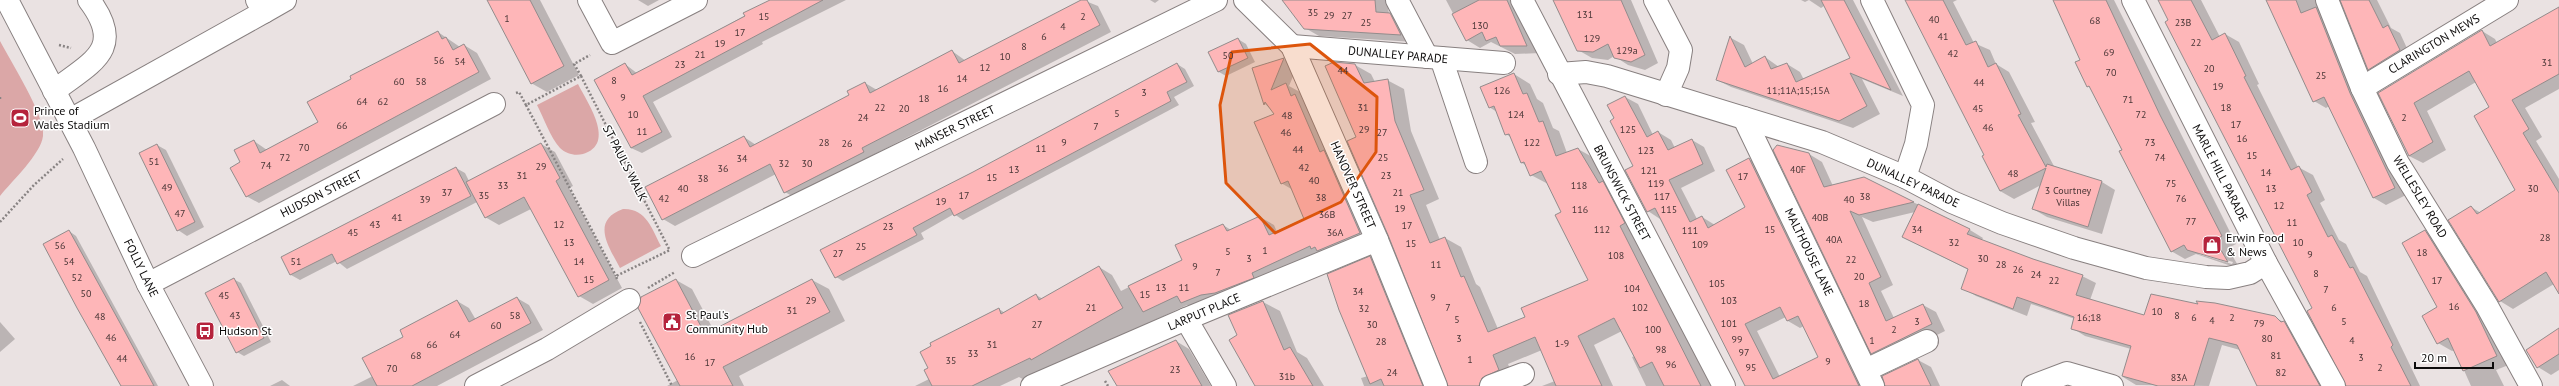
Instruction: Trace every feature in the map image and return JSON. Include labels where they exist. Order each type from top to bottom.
[{"type":"street","name":"FOLLY LANE","points":[[7,0],[84,148],[148,284],[202,386]]},
{"type":"street","points":[[54,91],[90,64],[107,37],[103,23],[89,0]]},
{"type":"street","points":[[70,120],[261,6],[286,0]]},
{"type":"street","points":[[589,0],[612,43],[696,0]]},
{"type":"street","name":"MANSER STREET","points":[[693,256],[1216,0]]},
{"type":"street","name":"HANOVER STREET","points":[[1245,0],[1292,46],[1377,240],[1436,386]]},
{"type":"street","points":[[1397,0],[1434,58],[1476,162]]},
{"type":"street","name":"BRUNSWICK STREET","points":[[1522,0],[1559,74],[1724,386]]},
{"type":"street","points":[[1655,0],[1681,50],[1678,68],[1666,95]]},
{"type":"street","points":[[1872,0],[1923,105],[1916,144],[1905,177]]},
{"type":"street","name":"MARLE HILL PARADE","points":[[2133,0],[2266,263],[2334,386]]},
{"type":"street","name":"WELLESLEY ROAD","points":[[2327,0],[2362,88],[2398,163],[2487,306],[2531,386]]},
{"type":"street","name":"CLARINGTON MEWS","points":[[2362,88],[2507,0]]},
{"type":"street","name":"DUNALLEY PARADE","points":[[1292,46],[1504,63]]},
{"type":"street","name":"DUNALLEY PARADE","points":[[1559,74],[1586,72],[1822,142],[1905,177],[1952,202],[2002,223],[2074,248],[2146,268],[2228,278],[2250,273],[2266,263]]},
{"type":"street","name":"HUDSON STREET","points":[[148,284],[494,104]]},
{"type":"street","name":"MALTHOUSE LANE","points":[[1744,118],[1870,378]]},
{"type":"street","name":"LARPUT PLACE","points":[[1032,386],[1186,319],[1377,240]]},
{"type":"street","points":[[476,386],[547,349],[629,300]]},
{"type":"street","points":[[1186,319],[1225,386]]},
{"type":"street","points":[[1870,378],[1927,341]]},
{"type":"street","points":[[2033,386],[2067,373],[2112,386]]},
{"type":"street","points":[[1491,386],[1523,374]]},
{"type":"path","name":"ST PAUL'S WALK","points":[[612,43],[574,64],[669,249]]},
{"type":"path","points":[[526,105],[581,76]]},
{"type":"path","points":[[494,104],[519,92],[629,300],[672,386]]},
{"type":"path","points":[[0,222],[62,160],[84,148]]},
{"type":"path","points":[[616,276],[669,249],[674,256],[693,256]]},
{"type":"path","points":[[629,300],[679,270],[693,256]]},
{"type":"highlighted area","points":[[1310,44],[1377,97],[1376,152],[1341,202],[1275,233],[1226,183],[1220,105],[1232,52]]},
{"type":"shaded area","name":"Prince of Wales Stadium","points":[[0,41],[19,74],[39,116],[43,136],[41,143],[32,159],[0,196]]},
{"type":"shaded area","points":[[578,84],[593,111],[599,132],[598,141],[593,149],[577,155],[562,150],[556,144],[537,105]]},
{"type":"shaded area","points":[[623,209],[637,212],[643,216],[651,227],[661,246],[620,268],[607,243],[605,227],[607,220],[613,214]]},
{"type":"building","points":[[487,0],[530,0],[564,66],[531,84]]},
{"type":"building","points":[[770,0],[823,0],[643,96],[662,132],[631,148],[594,80],[625,63],[632,75],[745,16],[743,13]]},
{"type":"building","points":[[1081,0],[1087,0],[1100,25],[862,148],[864,152],[784,193],[770,164],[662,220],[645,187],[744,136],[750,147],[849,95],[847,91],[865,82],[870,93],[952,50],[959,63]]},
{"type":"building","points":[[1282,0],[1375,0],[1376,12],[1390,13],[1401,35],[1304,29]]},
{"type":"building","points":[[1479,0],[1507,0],[1527,46],[1500,46],[1496,37],[1486,41],[1482,32],[1466,41],[1452,14]]},
{"type":"building","points":[[1553,0],[1621,0],[1645,55],[1631,62],[1614,58],[1608,44],[1593,52],[1577,51]]},
{"type":"building","points":[[1821,0],[1844,0],[1891,90],[1850,73],[1867,106],[1839,121],[1716,80],[1730,36],[1745,67],[1765,56],[1771,69],[1787,63],[1796,82],[1850,58]]},
{"type":"building","points":[[1905,0],[1943,0],[1966,45],[1976,41],[1988,67],[1996,63],[2021,114],[2018,115],[2046,167],[2047,164],[2102,181],[2088,227],[2032,209],[2046,168],[2000,191],[1982,156],[1984,155]]},
{"type":"building","points":[[2053,0],[2106,0],[2160,115],[2222,236],[2215,240],[2228,262],[2187,250],[2184,245],[2171,252],[2119,151],[2122,150],[2075,62],[2080,60]]},
{"type":"building","points":[[2158,0],[2191,0],[2212,40],[2225,33],[2246,76],[2244,77],[2291,170],[2299,166],[2312,192],[2307,195],[2328,237],[2332,235],[2350,268],[2353,267],[2393,345],[2391,347],[2411,386],[2346,386],[2307,311],[2312,308],[2165,22],[2168,20]]},
{"type":"building","points":[[2266,0],[2296,0],[2301,13],[2316,7],[2350,93],[2395,188],[2373,198],[2324,97],[2313,102]]},
{"type":"building","points":[[2340,0],[2369,0],[2383,28],[2388,25],[2400,50],[2368,70]]},
{"type":"building","points":[[2559,7],[2559,74],[2512,100],[2529,129],[2523,133],[2559,193],[2559,294],[2546,272],[2499,302],[2448,220],[2471,206],[2477,214],[2515,190],[2474,116],[2489,107],[2469,71],[2414,103],[2433,142],[2409,156],[2378,93],[2482,30],[2490,46]]},
{"type":"building","points":[[438,31],[442,39],[446,37],[453,50],[464,44],[479,72],[246,197],[230,168],[240,162],[234,150],[254,140],[260,153],[318,122],[307,102],[351,79],[350,76]]},
{"type":"building","points":[[1238,38],[1248,58],[1218,72],[1208,52]]},
{"type":"building","points":[[1284,58],[1271,90],[1286,83],[1291,96],[1295,94],[1320,152],[1324,150],[1360,233],[1317,251],[1315,247],[1311,249],[1310,246],[1252,273],[1254,278],[1215,293],[1201,295],[1181,303],[1177,296],[1143,312],[1128,286],[1182,260],[1175,245],[1223,224],[1227,231],[1260,216],[1269,235],[1304,219],[1288,181],[1281,184],[1254,122],[1274,114],[1265,102],[1264,105],[1252,68]]},
{"type":"building","points":[[1334,62],[1355,64],[1364,83],[1388,79],[1395,121],[1424,190],[1410,195],[1430,243],[1445,237],[1461,277],[1464,276],[1488,332],[1525,317],[1521,308],[1588,280],[1555,215],[1561,212],[1541,171],[1530,176],[1524,162],[1521,163],[1509,134],[1505,135],[1494,106],[1489,108],[1480,87],[1514,73],[1523,94],[1527,93],[1539,122],[1543,121],[1556,156],[1578,148],[1599,183],[1603,181],[1625,223],[1620,226],[1701,386],[1664,386],[1652,362],[1640,368],[1614,318],[1578,336],[1602,386],[1556,386],[1535,337],[1493,355],[1499,370],[1482,378],[1479,386],[1448,386],[1388,235],[1347,141],[1356,137],[1325,66]]},
{"type":"building","points":[[1177,63],[1187,82],[1167,92],[1171,101],[954,216],[950,208],[913,228],[917,235],[835,278],[820,250],[973,172]]},
{"type":"building","points":[[1625,96],[1647,137],[1658,131],[1668,150],[1692,139],[1703,164],[1669,180],[1690,222],[1702,216],[1708,228],[1745,207],[1726,170],[1749,158],[1859,386],[1745,386],[1655,208],[1647,212],[1625,170],[1633,166],[1610,121],[1614,118],[1607,105]],"holes":[[[1780,307],[1787,321],[1798,316],[1818,357],[1773,379],[1745,324]]]},
{"type":"building","points":[[541,143],[560,178],[556,181],[609,280],[578,297],[524,197],[485,218],[466,182]]},
{"type":"building","points":[[157,144],[195,222],[177,231],[139,153]]},
{"type":"building","points":[[1777,145],[1809,153],[1824,187],[1864,177],[1914,202],[1859,215],[1850,211],[1881,277],[1869,283],[1886,321],[1923,304],[1932,324],[1871,354],[1773,150]]},
{"type":"building","points":[[456,167],[471,196],[337,264],[332,254],[290,275],[281,257]]},
{"type":"building","points":[[1918,204],[1970,229],[1967,234],[2033,259],[2083,275],[2076,295],[2144,315],[2151,294],[2198,304],[2196,301],[2215,303],[2275,316],[2281,322],[2284,321],[2320,386],[2257,386],[2237,345],[2209,338],[2194,386],[2158,386],[2122,376],[2131,346],[2071,329],[2074,317],[2017,297],[2013,309],[1961,289],[1968,269],[1902,237]]},
{"type":"building","points":[[69,230],[154,386],[121,386],[77,308],[43,244]]},
{"type":"building","points":[[2425,230],[2476,312],[2497,356],[2463,371],[2448,338],[2437,344],[2422,316],[2437,307],[2402,243]]},
{"type":"building","points":[[1370,256],[1423,386],[1384,386],[1381,379],[1370,384],[1339,310],[1327,274]]},
{"type":"building","points":[[1099,266],[1123,308],[1031,360],[1030,358],[972,386],[932,386],[924,370],[928,368],[920,352],[931,346],[930,343],[999,308],[1001,314],[1036,294],[1039,300]]},
{"type":"building","points":[[234,278],[264,338],[236,353],[205,293]]},
{"type":"building","points":[[676,279],[705,334],[812,279],[830,312],[723,367],[733,386],[680,386],[638,308],[641,297]]},
{"type":"building","points":[[517,297],[531,323],[412,386],[377,386],[362,358],[403,337],[400,330],[457,300],[469,322]]},
{"type":"building","points":[[1263,301],[1284,350],[1290,347],[1313,386],[1255,386],[1229,340],[1237,335],[1228,315]]},
{"type":"building","points":[[2559,328],[2559,354],[2537,368],[2526,350]]},
{"type":"building","points":[[1176,340],[1202,386],[1117,386],[1108,371]]},
{"type":"building","points":[[1918,359],[1931,386],[1885,386],[1882,376]]},
{"type":"place","name":"Prince of Wales Stadium","points":[[20,118]]},
{"type":"place","name":"Erwin Food & News","points":[[2212,245]]},
{"type":"place","name":"St Paul's Community Hub","points":[[672,322]]},
{"type":"place","name":"Hudson St","points":[[205,331]]}]
